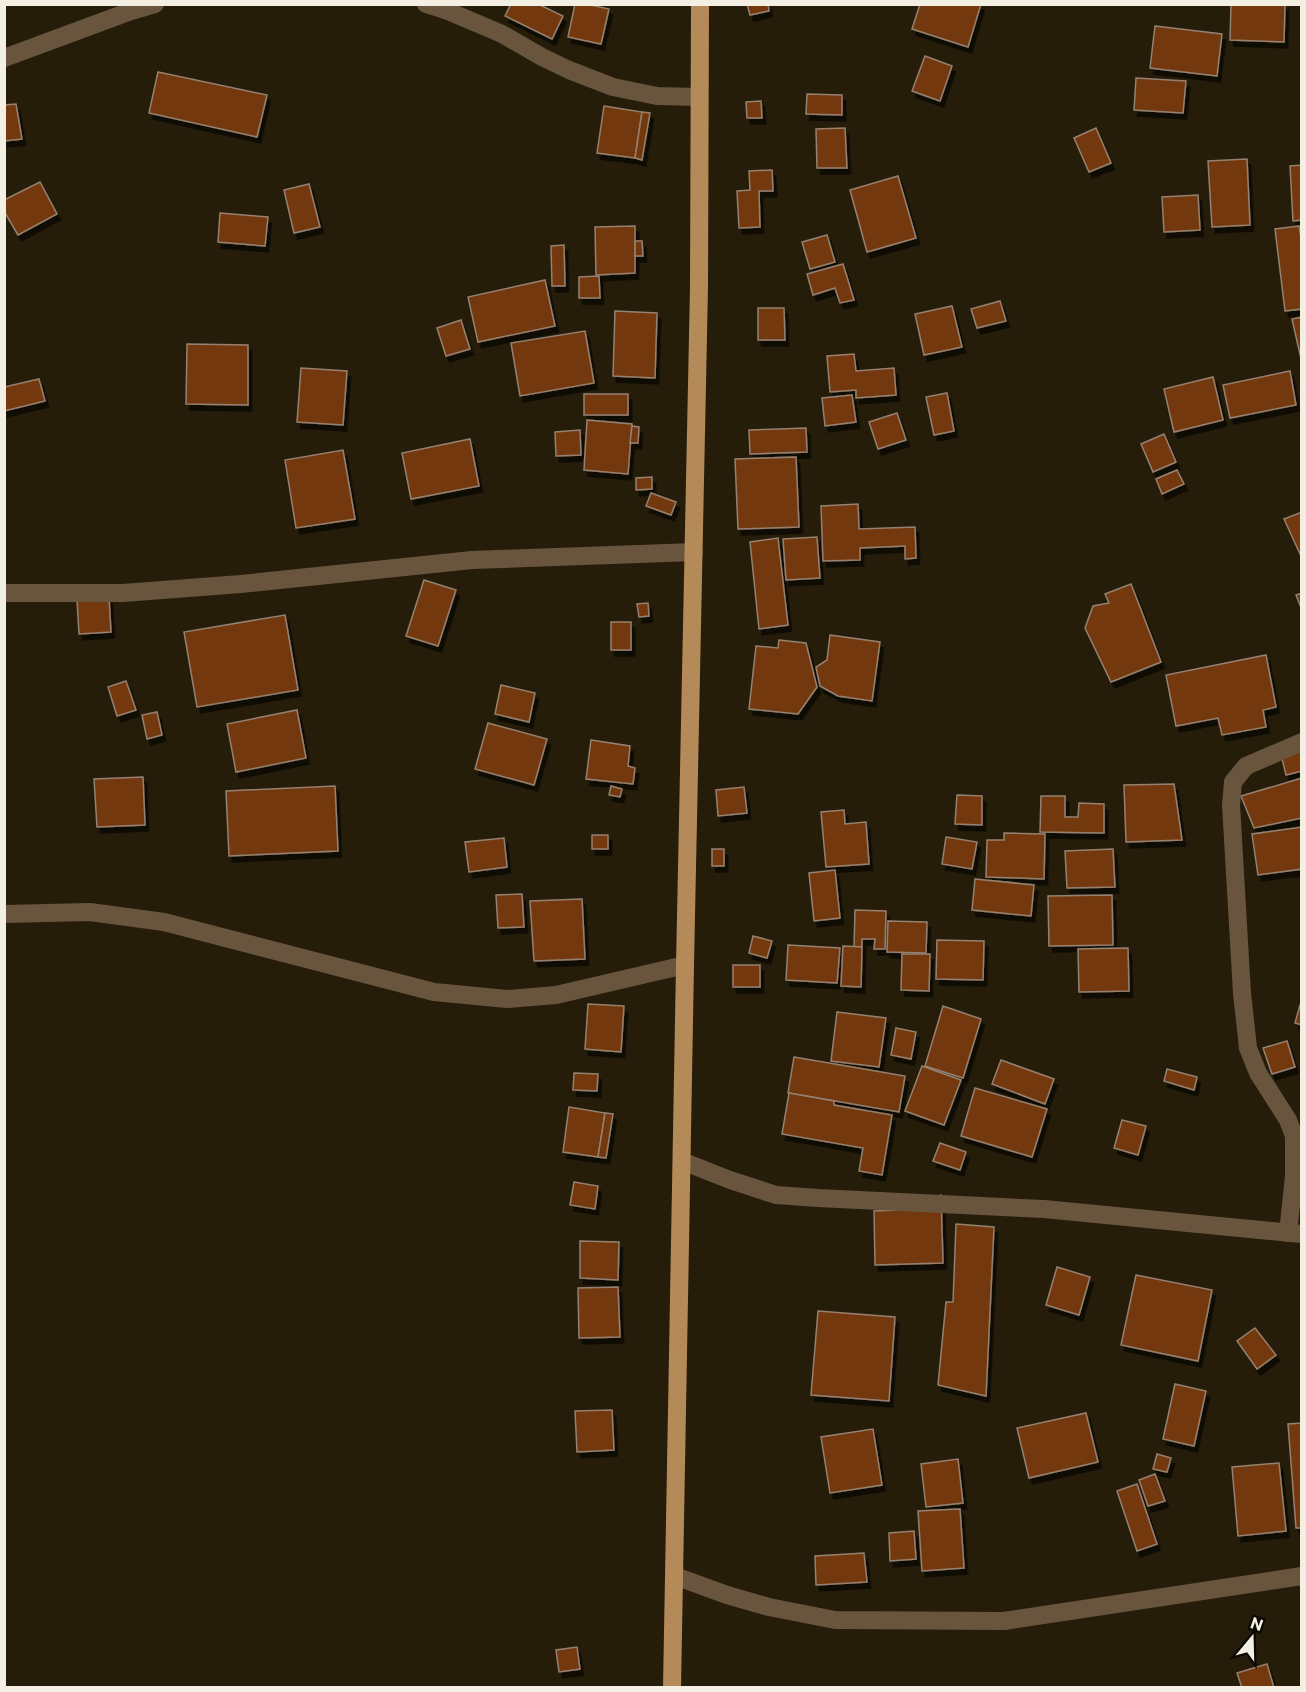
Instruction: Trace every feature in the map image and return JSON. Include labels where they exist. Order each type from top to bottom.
[{"type":"main road","points":[[672,1688],[699,287],[700,4]]},
{"type":"street","points":[[4,58],[130,11],[155,4]]},
{"type":"street","points":[[426,4],[502,34],[569,70],[613,87],[657,96],[699,97]]},
{"type":"street","points":[[4,593],[123,592],[241,584],[472,560],[694,552]]},
{"type":"street","points":[[682,1161],[776,1195],[1044,1209],[1295,1233],[1294,1136],[1288,1120],[1258,1074],[1248,1048],[1242,993],[1231,805],[1233,782],[1246,766],[1302,742]]},
{"type":"street","points":[[4,914],[90,912],[164,922],[434,992],[507,999],[556,995],[685,964]]},
{"type":"street","points":[[675,1576],[769,1607],[836,1620],[1004,1621],[1302,1576]]},
{"type":"building","points":[[511,4],[538,4],[563,16],[552,39],[505,16]]},
{"type":"building","points":[[575,4],[609,9],[601,44],[568,37]]},
{"type":"building","points":[[747,4],[768,4],[769,11],[750,15]]},
{"type":"building","points":[[920,4],[981,4],[968,47],[912,29]]},
{"type":"building","points":[[1231,4],[1285,4],[1284,42],[1230,40]]},
{"type":"building","points":[[1155,26],[1222,34],[1217,76],[1150,68]]},
{"type":"building","points":[[925,56],[952,66],[940,101],[912,91]]},
{"type":"building","points":[[158,72],[267,95],[257,137],[149,113]]},
{"type":"building","points":[[1136,78],[1186,81],[1183,113],[1134,110]]},
{"type":"building","points":[[807,94],[842,95],[842,115],[806,114]]},
{"type":"building","points":[[761,101],[762,118],[747,118],[746,102]]},
{"type":"building","points":[[16,104],[22,139],[4,141],[4,105]]},
{"type":"building","points":[[604,106],[642,112],[635,158],[597,153]]},
{"type":"building","points":[[642,112],[650,113],[642,160],[635,158]]},
{"type":"building","points":[[845,128],[847,168],[817,168],[816,129]]},
{"type":"building","points":[[1096,128],[1111,163],[1089,172],[1074,138]]},
{"type":"building","points":[[1247,159],[1250,225],[1212,227],[1208,161]]},
{"type":"building","points":[[1302,165],[1302,220],[1293,221],[1290,166]]},
{"type":"building","points":[[772,170],[773,191],[759,191],[760,227],[739,228],[737,191],[750,190],[749,171]]},
{"type":"building","points":[[898,176],[916,238],[867,252],[850,190]]},
{"type":"building","points":[[40,182],[57,214],[18,235],[4,211],[4,200]]},
{"type":"building","points":[[309,184],[320,227],[294,233],[284,190]]},
{"type":"building","points":[[1198,195],[1200,230],[1164,232],[1162,197]]},
{"type":"building","points":[[220,213],[268,217],[265,246],[218,242]]},
{"type":"building","points":[[635,226],[635,273],[596,275],[595,227]]},
{"type":"building","points":[[1299,226],[1302,244],[1302,309],[1285,311],[1275,229]]},
{"type":"building","points":[[827,235],[835,262],[810,269],[802,242]]},
{"type":"building","points":[[635,241],[642,241],[643,256],[635,256]]},
{"type":"building","points":[[564,245],[565,286],[552,286],[551,246]]},
{"type":"building","points":[[843,264],[854,300],[840,303],[835,288],[813,295],[807,274]]},
{"type":"building","points":[[599,276],[600,298],[579,298],[579,277]]},
{"type":"building","points":[[545,280],[555,326],[478,342],[468,297]]},
{"type":"building","points":[[1000,301],[1006,321],[977,328],[971,309]]},
{"type":"building","points":[[952,306],[962,347],[924,355],[915,314]]},
{"type":"building","points":[[758,308],[784,308],[785,340],[758,340]]},
{"type":"building","points":[[615,311],[657,313],[655,378],[613,376]]},
{"type":"building","points":[[1302,317],[1302,363],[1292,319]]},
{"type":"building","points":[[461,320],[470,349],[446,356],[437,328]]},
{"type":"building","points":[[585,331],[594,383],[520,396],[511,343]]},
{"type":"building","points":[[187,344],[248,345],[248,405],[186,404]]},
{"type":"building","points":[[854,354],[856,371],[894,368],[896,395],[856,398],[856,390],[830,392],[827,356]]},
{"type":"building","points":[[301,368],[347,371],[343,425],[297,422]]},
{"type":"building","points":[[1290,371],[1296,405],[1230,418],[1223,385]]},
{"type":"building","points":[[1213,377],[1223,420],[1174,432],[1164,389]]},
{"type":"building","points":[[39,379],[45,401],[4,411],[4,387]]},
{"type":"building","points":[[947,393],[954,431],[934,435],[926,397]]},
{"type":"building","points":[[584,394],[628,394],[628,415],[584,415]]},
{"type":"building","points":[[852,395],[856,422],[825,426],[822,398]]},
{"type":"building","points":[[897,413],[906,440],[878,449],[869,422]]},
{"type":"building","points":[[587,420],[632,424],[628,474],[584,470]]},
{"type":"building","points":[[632,426],[639,427],[638,443],[630,443]]},
{"type":"building","points":[[806,428],[807,452],[750,454],[749,430]]},
{"type":"building","points":[[580,430],[581,455],[556,456],[555,432]]},
{"type":"building","points":[[1164,434],[1176,462],[1153,472],[1141,444]]},
{"type":"building","points":[[470,439],[479,486],[411,499],[402,453]]},
{"type":"building","points":[[343,450],[355,519],[296,528],[285,460]]},
{"type":"building","points":[[796,457],[799,527],[738,529],[735,459]]},
{"type":"building","points":[[1177,470],[1184,484],[1162,494],[1156,479]]},
{"type":"building","points":[[652,477],[652,489],[636,490],[636,478]]},
{"type":"building","points":[[651,493],[676,502],[671,515],[646,506]]},
{"type":"building","points":[[858,504],[859,529],[915,527],[916,558],[905,559],[905,546],[860,548],[860,560],[823,561],[821,506]]},
{"type":"building","points":[[1302,512],[1302,556],[1301,556],[1284,519]]},
{"type":"building","points":[[817,537],[820,578],[786,580],[783,539]]},
{"type":"building","points":[[778,538],[788,625],[759,629],[750,542]]},
{"type":"building","points":[[424,580],[456,590],[438,646],[406,636]]},
{"type":"building","points":[[1131,584],[1161,662],[1111,682],[1085,628],[1093,606],[1109,603],[1105,594]]},
{"type":"building","points":[[1302,593],[1302,610],[1296,595]]},
{"type":"building","points":[[109,598],[111,632],[79,634],[77,600]]},
{"type":"building","points":[[648,603],[649,616],[639,617],[637,604]]},
{"type":"building","points":[[285,615],[298,690],[197,707],[184,632]]},
{"type":"building","points":[[611,622],[631,622],[631,650],[611,650]]},
{"type":"building","points":[[830,635],[880,642],[872,701],[838,696],[820,686],[816,667],[827,660]]},
{"type":"building","points":[[779,640],[806,643],[817,687],[798,714],[749,709],[756,646],[778,648]]},
{"type":"building","points":[[1266,655],[1276,707],[1263,710],[1266,727],[1222,735],[1218,718],[1176,726],[1166,675]]},
{"type":"building","points":[[126,681],[136,710],[117,716],[108,687]]},
{"type":"building","points":[[501,685],[535,693],[529,722],[495,714]]},
{"type":"building","points":[[297,710],[306,758],[236,772],[227,724]]},
{"type":"building","points":[[157,712],[162,735],[147,739],[142,715]]},
{"type":"building","points":[[488,723],[547,739],[534,785],[475,769]]},
{"type":"building","points":[[591,740],[630,746],[628,766],[635,768],[633,784],[586,779]]},
{"type":"building","points":[[1302,740],[1302,771],[1286,775],[1279,746]]},
{"type":"building","points":[[143,777],[145,825],[97,827],[94,779]]},
{"type":"building","points":[[1302,778],[1302,818],[1254,828],[1241,796]]},
{"type":"building","points":[[1174,784],[1182,840],[1126,842],[1124,785]]},
{"type":"building","points":[[335,786],[338,851],[229,856],[226,791]]},
{"type":"building","points":[[611,786],[622,789],[620,797],[609,795]]},
{"type":"building","points":[[744,787],[747,813],[718,816],[716,790]]},
{"type":"building","points":[[957,795],[982,796],[982,825],[955,824]]},
{"type":"building","points":[[1041,796],[1065,796],[1065,817],[1078,817],[1079,803],[1104,804],[1104,833],[1040,832]]},
{"type":"building","points":[[844,810],[845,824],[866,822],[869,864],[826,867],[821,812]]},
{"type":"building","points":[[1302,827],[1302,869],[1258,875],[1252,834]]},
{"type":"building","points":[[1004,833],[1045,834],[1044,879],[986,877],[987,840],[1004,840]]},
{"type":"building","points":[[592,835],[608,835],[608,849],[592,849]]},
{"type":"building","points":[[946,837],[977,842],[972,869],[942,864]]},
{"type":"building","points":[[504,838],[507,867],[469,872],[465,842]]},
{"type":"building","points":[[712,849],[724,849],[724,866],[712,866]]},
{"type":"building","points":[[1113,849],[1115,887],[1067,888],[1065,851]]},
{"type":"building","points":[[835,870],[840,918],[814,921],[809,873]]},
{"type":"building","points":[[975,879],[1034,885],[1031,916],[972,910]]},
{"type":"building","points":[[522,894],[524,927],[498,928],[496,895]]},
{"type":"building","points":[[1112,895],[1113,945],[1049,946],[1048,896]]},
{"type":"building","points":[[582,899],[585,959],[534,961],[530,901]]},
{"type":"building","points":[[855,910],[886,911],[885,949],[874,949],[875,939],[862,939],[862,947],[854,947]]},
{"type":"building","points":[[888,921],[927,922],[926,953],[887,952]]},
{"type":"building","points":[[753,936],[772,941],[767,958],[749,953]]},
{"type":"building","points":[[937,940],[984,941],[983,980],[936,979]]},
{"type":"building","points":[[788,945],[840,948],[837,983],[786,980]]},
{"type":"building","points":[[843,946],[862,947],[861,987],[841,986]]},
{"type":"building","points":[[1128,948],[1129,991],[1079,992],[1078,949]]},
{"type":"building","points":[[902,954],[930,954],[929,991],[901,990]]},
{"type":"building","points":[[733,965],[760,965],[760,987],[733,987]]},
{"type":"building","points":[[588,1004],[624,1006],[621,1052],[585,1049]]},
{"type":"building","points":[[1300,1005],[1302,1005],[1302,1025],[1295,1023]]},
{"type":"building","points":[[943,1006],[981,1019],[963,1078],[925,1066]]},
{"type":"building","points":[[837,1012],[886,1018],[879,1067],[831,1061]]},
{"type":"building","points":[[896,1028],[916,1032],[911,1059],[891,1055]]},
{"type":"building","points":[[1287,1041],[1295,1067],[1272,1074],[1263,1048]]},
{"type":"building","points":[[794,1057],[905,1076],[899,1112],[788,1093]]},
{"type":"building","points":[[1001,1060],[1054,1079],[1045,1104],[992,1084]]},
{"type":"building","points":[[922,1066],[961,1080],[944,1125],[905,1111]]},
{"type":"building","points":[[1167,1069],[1197,1077],[1194,1090],[1164,1081]]},
{"type":"building","points":[[574,1073],[598,1074],[597,1091],[573,1090]]},
{"type":"building","points":[[975,1088],[1047,1109],[1032,1157],[961,1136]]},
{"type":"building","points":[[789,1093],[834,1101],[834,1105],[892,1115],[882,1175],[859,1171],[863,1148],[782,1134]]},
{"type":"building","points":[[569,1107],[605,1113],[598,1157],[563,1152]]},
{"type":"building","points":[[605,1113],[613,1114],[606,1158],[598,1157]]},
{"type":"building","points":[[1122,1120],[1146,1126],[1138,1155],[1114,1148]]},
{"type":"building","points":[[940,1143],[966,1152],[960,1170],[933,1161]]},
{"type":"building","points":[[574,1182],[598,1186],[595,1209],[570,1205]]},
{"type":"building","points":[[941,1195],[943,1263],[875,1265],[874,1211],[901,1210]]},
{"type":"building","points":[[956,1224],[994,1227],[986,1396],[938,1385],[946,1302],[953,1302]]},
{"type":"building","points":[[580,1241],[619,1242],[618,1280],[580,1278]]},
{"type":"building","points":[[1057,1267],[1090,1277],[1079,1315],[1046,1305]]},
{"type":"building","points":[[1136,1275],[1212,1290],[1198,1361],[1121,1345]]},
{"type":"building","points":[[618,1287],[620,1337],[579,1338],[578,1288]]},
{"type":"building","points":[[818,1311],[895,1317],[889,1401],[811,1395]]},
{"type":"building","points":[[1255,1328],[1276,1355],[1257,1369],[1237,1341]]},
{"type":"building","points":[[1175,1384],[1206,1391],[1194,1446],[1163,1439]]},
{"type":"building","points":[[612,1410],[614,1450],[577,1452],[575,1411]]},
{"type":"building","points":[[1086,1413],[1098,1462],[1029,1478],[1017,1428]]},
{"type":"building","points":[[1302,1423],[1302,1528],[1296,1528],[1288,1424]]},
{"type":"building","points":[[873,1429],[882,1485],[830,1493],[821,1437]]},
{"type":"building","points":[[1157,1454],[1171,1458],[1167,1472],[1153,1469]]},
{"type":"building","points":[[958,1459],[963,1503],[926,1507],[921,1464]]},
{"type":"building","points":[[1279,1463],[1286,1531],[1238,1536],[1232,1467]]},
{"type":"building","points":[[1155,1474],[1165,1501],[1148,1506],[1139,1480]]},
{"type":"building","points":[[1137,1484],[1157,1544],[1137,1551],[1117,1491]]},
{"type":"building","points":[[960,1509],[964,1568],[922,1571],[918,1511]]},
{"type":"building","points":[[914,1531],[916,1559],[890,1561],[889,1533]]},
{"type":"building","points":[[864,1553],[867,1582],[816,1585],[815,1556]]},
{"type":"building","points":[[577,1647],[580,1669],[559,1672],[556,1650]]},
{"type":"building","points":[[1267,1664],[1274,1688],[1242,1688],[1237,1673]]}]
